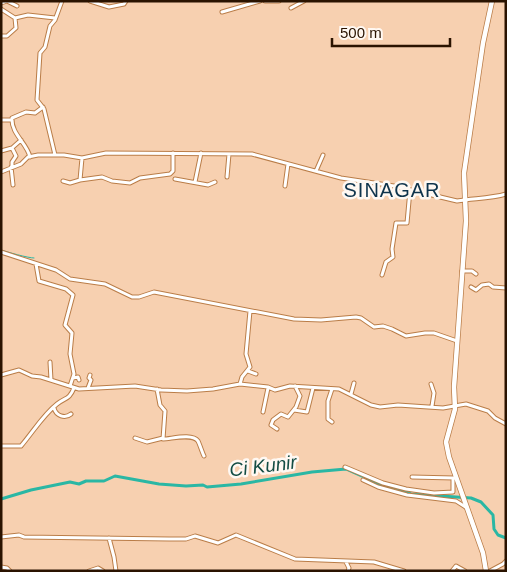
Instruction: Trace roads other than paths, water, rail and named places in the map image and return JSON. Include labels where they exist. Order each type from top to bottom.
[{"type":"main road","points":[[488,571],[467,506],[455,477],[446,440],[455,406],[457,334],[466,221],[464,173],[483,43],[492,1]]},
{"type":"street","points":[[1,3],[7,1],[16,6]]},
{"type":"street","points":[[55,155],[43,107],[37,100],[39,56],[45,47],[48,30],[62,1]]},
{"type":"street","points":[[90,1],[108,7],[124,4],[126,1]]},
{"type":"street","points":[[222,12],[260,1]]},
{"type":"street","points":[[265,1],[279,1]]},
{"type":"street","points":[[291,8],[304,1]]},
{"type":"street","points":[[1,9],[15,18],[28,15],[55,18]]},
{"type":"street","points":[[1,36],[7,36],[16,28],[15,18]]},
{"type":"street","points":[[1,120],[12,120],[26,112],[35,113],[43,107]]},
{"type":"street","points":[[12,120],[13,126],[29,150],[30,157]]},
{"type":"street","points":[[1,151],[12,148],[21,140]]},
{"type":"street","points":[[12,148],[16,156],[11,167],[13,186]]},
{"type":"street","points":[[63,181],[70,183],[102,177],[130,184],[140,178],[170,174],[173,171],[174,153]]},
{"type":"street","points":[[1,172],[21,164],[30,157],[41,155],[82,158],[98,154],[252,154],[341,178],[410,190],[456,201],[490,198],[506,194]]},
{"type":"street","points":[[195,182],[201,154]]},
{"type":"street","points":[[227,177],[229,154]]},
{"type":"street","points":[[316,171],[323,155]]},
{"type":"street","points":[[80,180],[82,158]]},
{"type":"street","points":[[285,186],[288,164]]},
{"type":"street","points":[[175,179],[209,185],[215,182]]},
{"type":"street","points":[[382,275],[386,262],[393,256],[392,249],[396,223],[407,224],[410,190]]},
{"type":"street","points":[[1,252],[58,271],[70,279],[106,284],[132,297],[154,292],[294,319],[321,320],[356,317],[362,318],[374,326],[383,326],[406,336],[434,333],[457,341]]},
{"type":"street","points":[[1,446],[19,447],[42,418],[57,404],[69,398],[74,378],[70,354],[72,333],[65,325],[73,295],[66,289],[39,281],[36,264]]},
{"type":"street","points":[[462,272],[472,271],[476,274]]},
{"type":"street","points":[[471,287],[476,290],[489,284],[493,288],[506,288]]},
{"type":"street","points":[[240,384],[242,377],[250,367],[246,354],[250,311]]},
{"type":"street","points":[[50,362],[51,380]]},
{"type":"street","points":[[1,375],[19,370],[32,376],[72,387],[88,388],[135,386],[187,391],[240,384],[268,387],[275,390],[284,386],[339,389],[376,407],[398,405],[414,408],[432,406],[443,408],[466,404],[488,411],[495,418],[506,424]]},
{"type":"street","points":[[248,371],[256,374]]},
{"type":"street","points":[[88,388],[91,379],[89,378],[90,375]]},
{"type":"street","points":[[74,378],[78,377],[80,380]]},
{"type":"street","points":[[351,394],[354,383]]},
{"type":"street","points":[[431,384],[434,393],[432,406]]},
{"type":"street","points":[[277,429],[271,425],[273,420],[281,414],[288,418],[300,396],[295,386]]},
{"type":"street","points":[[263,412],[268,387]]},
{"type":"street","points":[[294,410],[306,412],[313,388]]},
{"type":"street","points":[[157,389],[159,404],[165,413],[162,438]]},
{"type":"street","points":[[332,389],[328,401],[328,419],[332,422]]},
{"type":"street","points":[[54,408],[55,412],[61,416],[66,417],[71,414]]},
{"type":"street","points":[[135,438],[147,442],[162,438],[164,440],[180,437],[194,439],[198,441],[204,456]]},
{"type":"street","points":[[345,467],[406,490],[434,493],[452,492],[455,477],[412,476]]},
{"type":"street","points":[[363,480],[378,487],[407,495],[456,501],[467,506]]},
{"type":"street","points":[[1,536],[186,539],[195,536],[218,543],[236,535],[295,559],[380,563],[404,571]]},
{"type":"street","points":[[109,538],[116,571]]},
{"type":"street","points":[[488,571],[506,561]]},
{"type":"street","points":[[346,562],[349,568],[348,571]]},
{"type":"street","points":[[452,571],[456,566],[465,571]]},
{"type":"street","points":[[1,567],[7,568],[10,571]]},
{"type":"street","points":[[89,571],[98,568],[104,571]]},
{"type":"waterway","points":[[1,250],[34,258]]},
{"type":"waterway","name":"Ci Kunir","points":[[1,499],[31,490],[70,482],[79,484],[86,481],[104,481],[115,476],[159,484],[203,485],[207,487],[346,469],[384,486],[411,494],[471,498],[481,502],[493,515],[494,529],[498,535],[506,538]]},
{"type":"district","name":"SINAGAR","points":[[392,190]]}]
